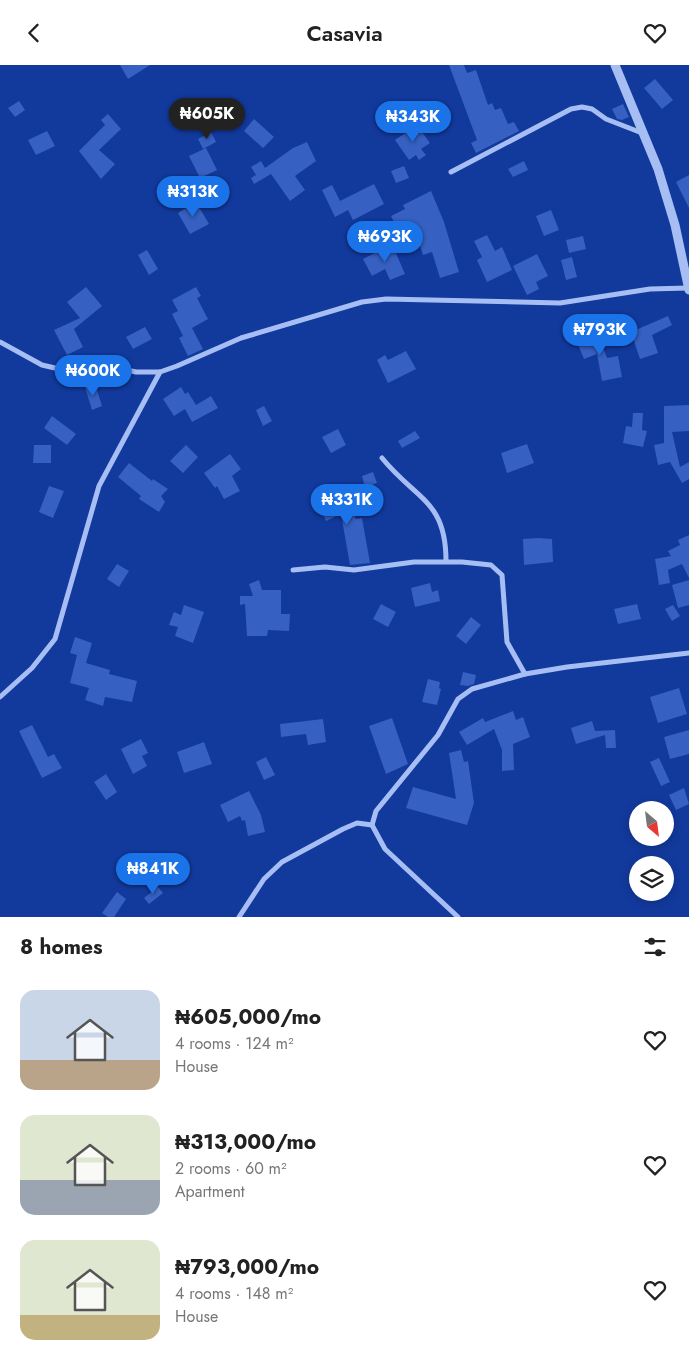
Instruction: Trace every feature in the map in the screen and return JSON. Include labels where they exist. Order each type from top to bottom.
[{"type":"street","points":[[0,343],[42,365],[55,368],[100,364],[136,372],[160,372],[241,338],[362,302],[386,299],[560,303],[650,289],[689,289],[672,216],[658,169],[616,65]]},
{"type":"street","points":[[451,172],[571,109],[582,107],[592,109],[606,119],[643,133]]},
{"type":"street","points":[[0,697],[32,668],[55,639],[99,486],[160,372]]},
{"type":"street","points":[[382,458],[399,479],[435,510],[445,535],[446,561]]},
{"type":"street","points":[[293,570],[325,567],[354,570],[414,562],[446,561],[490,565],[502,575],[507,643],[525,674]]},
{"type":"street","points":[[458,917],[385,849],[372,825],[376,811],[438,735],[458,699],[472,689],[525,674],[567,667],[689,653]]},
{"type":"street","points":[[239,917],[264,879],[282,862],[357,823],[372,825]]},
{"type":"building","points":[[120,65],[150,65],[128,79]]},
{"type":"building","points":[[449,65],[464,65],[467,73],[476,70],[488,105],[492,103],[495,110],[501,108],[508,124],[514,122],[519,131],[476,153],[471,143],[477,140]]},
{"type":"building","points":[[655,79],[673,100],[662,109],[644,88]]},
{"type":"building","points":[[19,101],[25,110],[15,117],[8,108]]},
{"type":"building","points":[[623,104],[629,117],[622,120],[617,119],[612,109]]},
{"type":"building","points":[[108,114],[121,129],[99,150],[115,164],[101,179],[79,151],[105,125],[101,120]]},
{"type":"building","points":[[254,119],[274,137],[263,148],[244,131]]},
{"type":"building","points":[[417,125],[430,143],[421,149],[426,155],[419,160],[416,155],[409,160],[395,140]]},
{"type":"building","points":[[47,131],[55,146],[36,155],[28,140]]},
{"type":"building","points":[[211,132],[216,142],[203,149],[198,139]]},
{"type":"building","points":[[307,142],[316,161],[295,176],[305,190],[290,201],[271,174],[254,184],[251,178],[256,175],[251,167],[261,161],[265,168],[293,148]]},
{"type":"building","points":[[206,148],[217,170],[200,178],[189,156]]},
{"type":"building","points":[[524,161],[528,170],[513,177],[508,169]]},
{"type":"building","points":[[404,166],[409,178],[396,183],[391,171]]},
{"type":"building","points":[[689,175],[689,208],[676,182]]},
{"type":"building","points":[[374,184],[384,204],[353,220],[348,210],[335,217],[322,190],[332,185],[340,201]]},
{"type":"building","points":[[431,191],[444,222],[459,272],[440,278],[432,252],[423,255],[417,236],[404,242],[391,216],[405,209],[403,205]]},
{"type":"building","points":[[196,202],[209,224],[190,234],[178,213]]},
{"type":"building","points":[[551,210],[559,230],[544,236],[536,216]]},
{"type":"building","points":[[487,235],[495,251],[502,247],[512,270],[487,282],[477,260],[482,257],[474,241]]},
{"type":"building","points":[[583,236],[586,249],[569,253],[566,240]]},
{"type":"building","points":[[392,244],[405,274],[390,280],[385,269],[372,276],[363,259]]},
{"type":"building","points":[[147,250],[158,269],[149,275],[138,255]]},
{"type":"building","points":[[537,254],[548,276],[536,282],[539,289],[527,295],[513,266]]},
{"type":"building","points":[[572,257],[577,277],[566,280],[561,260]]},
{"type":"building","points":[[86,287],[102,306],[74,329],[83,347],[67,355],[54,330],[80,318],[67,302]]},
{"type":"building","points":[[196,287],[201,296],[197,298],[208,319],[192,328],[203,349],[188,356],[179,338],[183,336],[172,314],[178,311],[172,300]]},
{"type":"building","points":[[668,316],[672,325],[652,335],[658,353],[640,359],[631,332]]},
{"type":"building","points":[[145,327],[152,339],[133,349],[126,337]]},
{"type":"building","points":[[597,331],[607,358],[618,356],[622,377],[602,381],[597,354],[584,359],[576,340]]},
{"type":"building","points":[[406,351],[416,369],[388,383],[377,360],[385,355],[388,360]]},
{"type":"building","points":[[95,384],[102,406],[92,410],[85,387]]},
{"type":"building","points":[[181,387],[185,394],[188,392],[196,405],[211,396],[218,408],[192,422],[185,409],[174,416],[163,399]]},
{"type":"building","points":[[689,405],[689,431],[672,432],[680,467],[689,462],[689,479],[682,483],[670,462],[658,465],[654,445],[664,443],[664,406]]},
{"type":"building","points":[[264,406],[272,421],[263,426],[256,410]]},
{"type":"building","points":[[633,413],[643,413],[642,430],[647,431],[643,447],[623,443],[626,426],[632,427]]},
{"type":"building","points":[[52,416],[76,434],[67,445],[44,428]]},
{"type":"building","points":[[338,429],[346,445],[331,453],[322,437]]},
{"type":"building","points":[[415,431],[420,438],[402,448],[398,441]]},
{"type":"building","points":[[527,444],[534,463],[507,473],[501,453]]},
{"type":"building","points":[[34,445],[51,445],[51,463],[33,463]]},
{"type":"building","points":[[186,445],[198,457],[183,473],[170,461]]},
{"type":"building","points":[[230,454],[241,469],[232,476],[240,491],[224,499],[217,486],[215,488],[204,473]]},
{"type":"building","points":[[129,463],[152,481],[153,479],[168,489],[161,496],[165,502],[159,512],[139,499],[141,496],[118,477]]},
{"type":"building","points":[[373,472],[377,483],[365,487],[362,476]]},
{"type":"building","points":[[49,486],[64,491],[53,518],[39,512]]},
{"type":"building","points":[[341,489],[356,519],[362,518],[370,563],[350,565],[341,514],[326,521],[317,501]]},
{"type":"building","points":[[689,535],[689,578],[682,564],[668,570],[670,583],[659,585],[655,559],[671,556],[668,551],[680,545],[678,540]]},
{"type":"building","points":[[523,539],[552,539],[553,562],[524,565]]},
{"type":"building","points":[[117,564],[129,571],[119,587],[107,579]]},
{"type":"building","points":[[259,580],[262,590],[281,590],[281,614],[290,614],[289,631],[268,630],[267,636],[247,636],[245,604],[240,605],[240,596],[253,596],[249,584]]},
{"type":"building","points":[[689,580],[689,605],[678,608],[672,585]]},
{"type":"building","points":[[430,583],[432,592],[438,590],[440,601],[415,607],[411,588]]},
{"type":"building","points":[[381,604],[396,612],[388,627],[373,619]]},
{"type":"building","points":[[637,604],[641,619],[618,624],[614,609]]},
{"type":"building","points":[[184,605],[204,612],[193,643],[175,636],[178,627],[169,625],[174,612],[181,615]]},
{"type":"building","points":[[673,605],[680,616],[672,621],[665,609]]},
{"type":"building","points":[[471,617],[481,625],[466,644],[456,636]]},
{"type":"building","points":[[75,637],[92,643],[86,663],[110,670],[109,674],[137,681],[132,702],[105,697],[103,706],[85,700],[89,688],[70,683],[77,655],[70,653]]},
{"type":"building","points":[[463,672],[476,675],[474,684],[468,686],[460,685]]},
{"type":"building","points":[[428,679],[440,682],[439,688],[441,689],[437,705],[422,702]]},
{"type":"building","points":[[679,688],[687,714],[658,723],[650,697]]},
{"type":"building","points":[[513,711],[516,720],[523,717],[530,737],[513,744],[514,770],[502,771],[502,750],[494,729],[467,745],[459,732],[483,718],[485,722]]},
{"type":"building","points":[[392,718],[408,764],[386,774],[369,726]]},
{"type":"building","points":[[323,719],[326,742],[308,745],[306,734],[281,737],[280,724]]},
{"type":"building","points":[[592,721],[595,731],[615,730],[616,748],[606,748],[605,735],[576,744],[571,728]]},
{"type":"building","points":[[32,725],[48,757],[54,754],[62,768],[42,778],[19,731]]},
{"type":"building","points":[[689,730],[689,754],[670,759],[664,737]]},
{"type":"building","points":[[141,739],[148,753],[142,756],[147,766],[133,774],[121,749]]},
{"type":"building","points":[[204,742],[212,764],[184,773],[177,752]]},
{"type":"building","points":[[461,750],[464,762],[468,761],[474,803],[467,825],[406,808],[413,787],[456,799],[449,753]]},
{"type":"building","points":[[266,757],[275,775],[264,780],[256,762]]},
{"type":"building","points":[[659,758],[670,782],[661,786],[650,762]]},
{"type":"building","points":[[106,774],[117,792],[106,800],[94,782]]},
{"type":"building","points":[[684,788],[689,804],[676,810],[674,801],[672,801],[669,795]]},
{"type":"building","points":[[249,791],[261,815],[265,832],[248,836],[245,820],[242,821],[240,816],[228,822],[220,805]]},
{"type":"building","points":[[162,857],[173,879],[158,886],[147,864]]},
{"type":"building","points":[[158,887],[163,893],[149,904],[144,898]]},
{"type":"building","points":[[117,892],[126,899],[114,917],[108,917],[102,913]]}]
